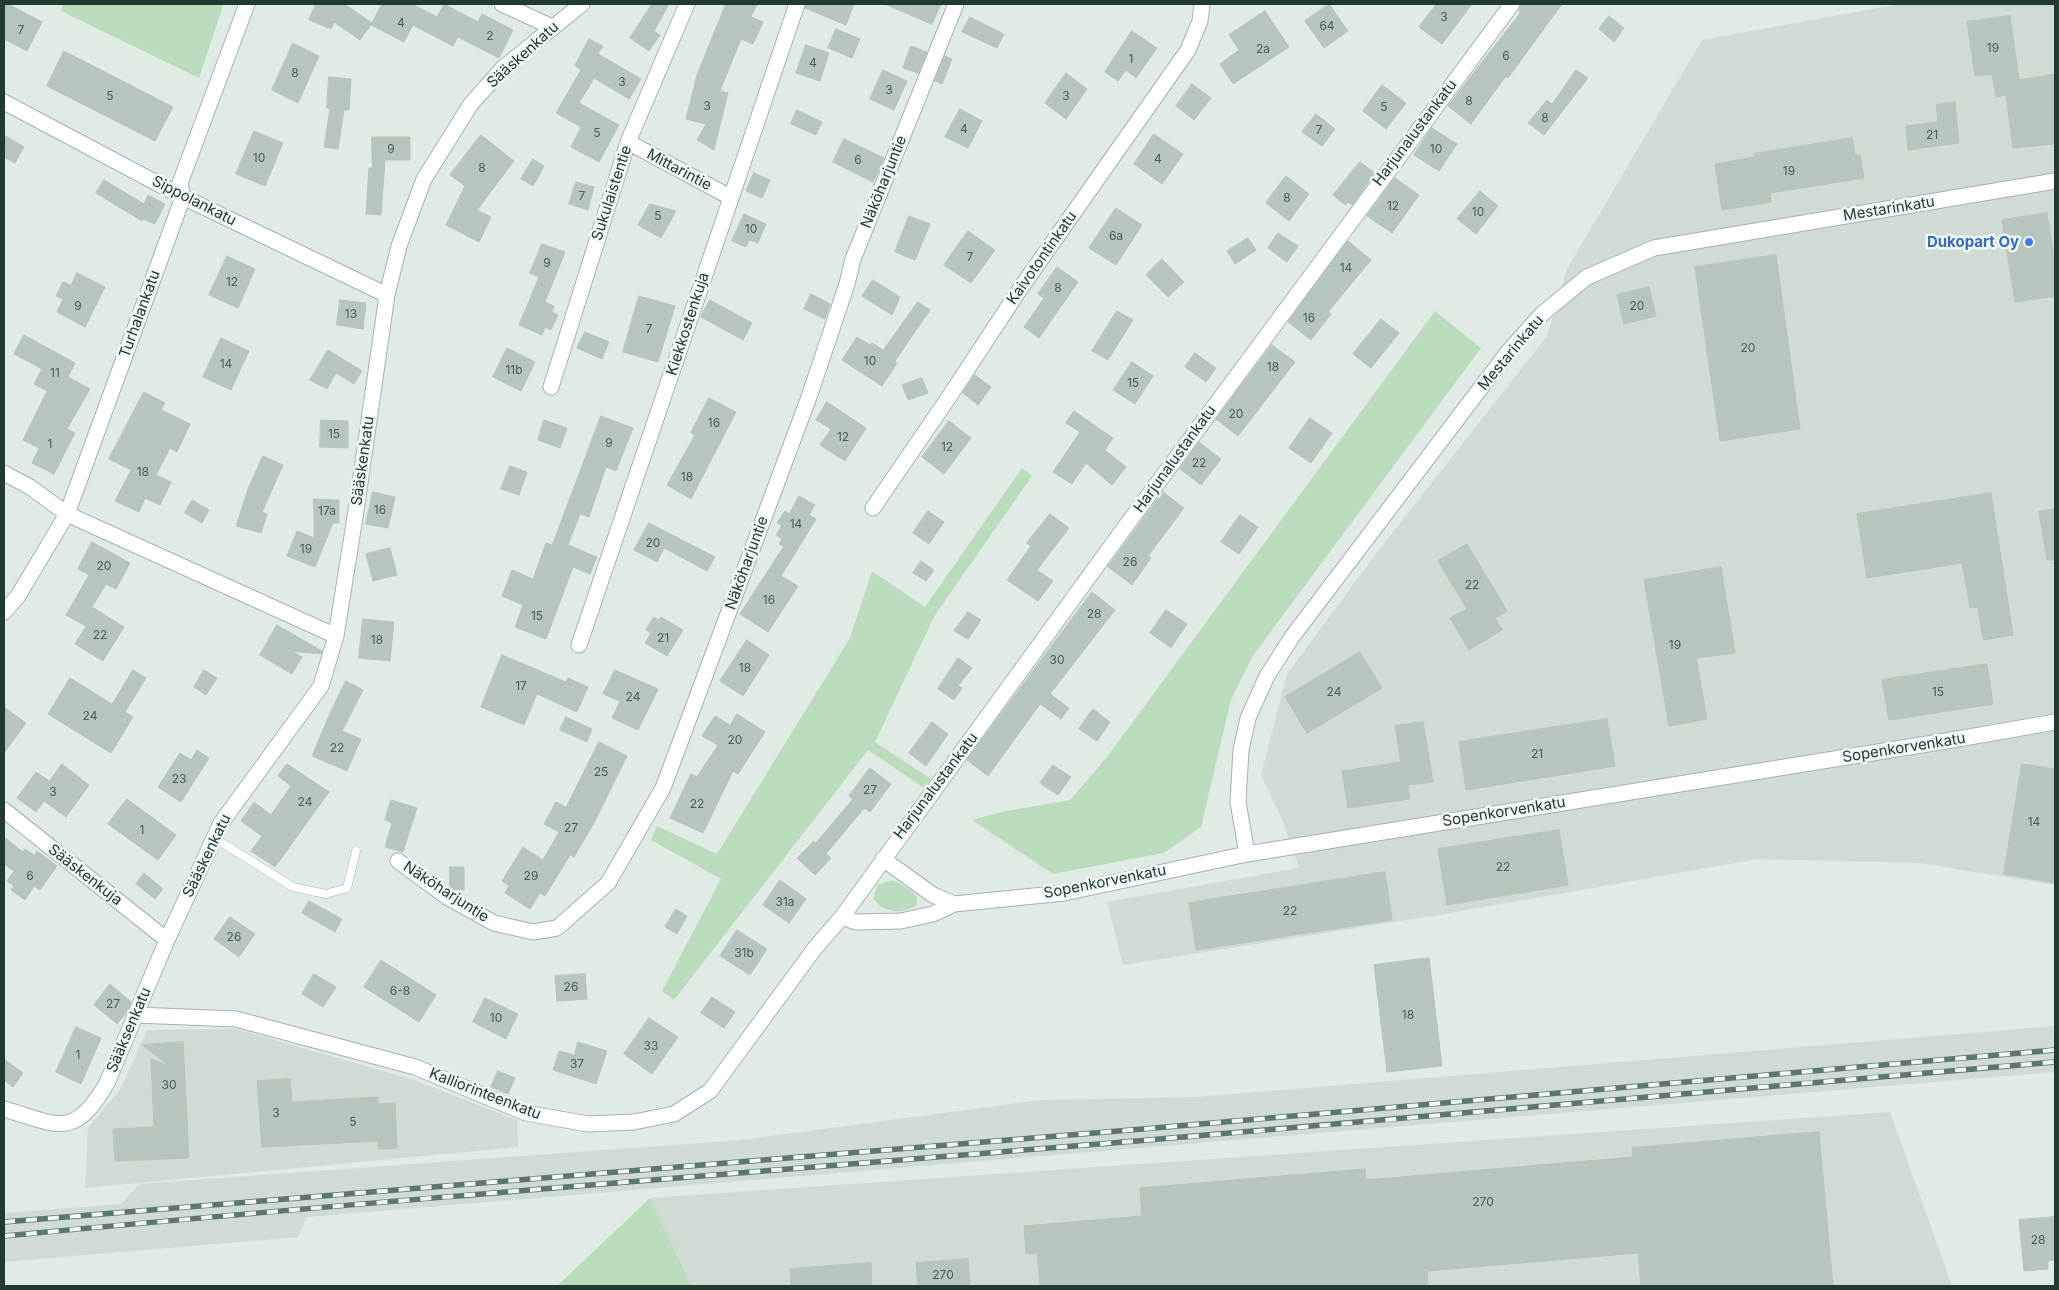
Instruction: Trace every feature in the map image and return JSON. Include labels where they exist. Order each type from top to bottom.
[{"type":"street","name":"Turhalankatu","points":[[4,612],[18,596],[67,514],[183,197],[180,183],[247,4]]},
{"type":"street","points":[[502,4],[552,27]]},
{"type":"street","name":"Sääskenkatu","points":[[167,940],[221,823],[321,686],[336,636],[387,295],[399,246],[424,179],[471,104],[503,68],[582,4]]},
{"type":"street","name":"Sukulaistentie","points":[[551,387],[628,142],[687,4]]},
{"type":"street","name":"Kiekkostenkuja","points":[[579,645],[797,4]]},
{"type":"street","name":"Näköharjuntie","points":[[398,861],[446,896],[494,923],[532,932],[558,928],[608,882],[663,788],[809,397],[847,284],[853,259],[956,4]]},
{"type":"street","name":"Kaivotontinkatu","points":[[873,508],[949,397],[1020,288],[1188,50],[1200,21],[1202,4]]},
{"type":"street","name":"Harjunalustankatu","points":[[842,917],[882,859],[943,779],[1333,243],[1512,4]]},
{"type":"street","name":"Sippolankatu","points":[[4,102],[183,197],[387,295]]},
{"type":"street","name":"Mittarintie","points":[[628,142],[730,197]]},
{"type":"street","name":"Mestarinkatu","points":[[1247,854],[1238,802],[1241,750],[1248,718],[1267,676],[1292,637],[1508,352],[1550,308],[1587,277],[1654,248],[2055,181]]},
{"type":"street","points":[[4,473],[30,486],[67,514],[336,636]]},
{"type":"street","name":"Sopenkorvenkatu","points":[[954,904],[1064,893],[1247,854],[2055,722]]},
{"type":"street","name":"Sääskenkuja","points":[[4,810],[167,940]]},
{"type":"street","points":[[882,859],[933,895],[954,904]]},
{"type":"street","points":[[842,917],[856,922],[901,921],[932,914],[954,904]]},
{"type":"street","name":"Kalliorinteenkatu","points":[[135,1015],[236,1019],[415,1067],[526,1113],[588,1124],[634,1122],[674,1114],[710,1091],[815,948],[842,917]]},
{"type":"street","name":"Sääksenkatu","points":[[4,1109],[50,1123],[67,1124],[83,1116],[107,1083],[167,940]]},
{"type":"lane","points":[[214,838],[293,887],[326,894],[347,888],[356,851]]},
{"type":"shaded area","points":[[1900,4],[2055,4],[2055,885],[1919,863],[1757,859],[1439,915],[1123,965],[1107,902],[1299,868],[1282,819],[1261,775],[1287,674],[1379,550],[1547,336],[1567,269],[1702,40]]},
{"type":"shaded area","points":[[2055,1026],[2055,1072],[307,1217],[298,1237],[4,1262],[4,1213],[121,1204],[139,1184],[741,1140],[1041,1100],[1197,1097]]},
{"type":"shaded area","points":[[236,1029],[411,1079],[517,1120],[518,1147],[85,1188],[88,1128],[121,1088],[147,1030]]},
{"type":"shaded area","points":[[1890,1112],[1952,1286],[690,1286],[650,1198]]},
{"type":"green space","points":[[63,4],[219,4],[223,6],[199,78],[61,11]]},
{"type":"green space","points":[[1435,311],[1481,348],[1252,657],[1231,700],[1201,827],[1164,853],[1053,874],[972,820],[1001,812],[1070,800],[1107,757]]},
{"type":"green space","points":[[1022,468],[1032,476],[935,615],[875,742],[931,779],[924,788],[868,750],[674,1000],[662,991],[721,879],[651,840],[657,826],[717,854],[850,638],[872,571],[925,607]]},
{"type":"green space","points":[[893,880],[912,891],[917,897],[917,905],[905,910],[893,911],[877,903],[873,898],[877,885]]},
{"type":"green space","points":[[650,1198],[691,1286],[557,1286]]},
{"type":"building","points":[[4,4],[8,4],[42,22],[27,51],[4,39]]},
{"type":"building","points":[[316,4],[344,4],[372,23],[382,4],[412,4],[437,17],[444,4],[478,22],[482,14],[513,30],[499,58],[458,37],[453,46],[413,25],[404,42],[371,25],[360,40],[334,22],[331,29],[309,20]]},
{"type":"building","points":[[652,4],[669,4],[654,31],[660,35],[649,51],[630,38]]},
{"type":"building","points":[[726,4],[757,4],[751,17],[763,22],[753,44],[741,39],[720,91],[728,93],[714,150],[697,140],[706,124],[686,119],[697,75]]},
{"type":"building","points":[[806,4],[854,4],[846,25],[805,8]]},
{"type":"building","points":[[885,4],[941,4],[932,24]]},
{"type":"building","points":[[1329,4],[1348,31],[1324,48],[1305,21]]},
{"type":"building","points":[[1437,4],[1472,4],[1442,44],[1419,27]]},
{"type":"building","points":[[1521,4],[1562,4],[1508,78],[1506,76],[1471,124],[1448,106],[1521,12],[1519,11]]},
{"type":"building","points":[[1265,11],[1289,47],[1233,84],[1220,64],[1239,50],[1229,35]]},
{"type":"building","points":[[1609,16],[1624,28],[1614,42],[1599,29]]},
{"type":"building","points":[[2010,16],[2019,80],[2055,74],[2055,144],[2013,148],[2006,95],[1996,97],[1992,74],[1975,76],[1967,22]]},
{"type":"building","points":[[970,17],[1004,34],[997,48],[962,32]]},
{"type":"building","points":[[836,29],[860,39],[852,58],[828,48]]},
{"type":"building","points":[[1132,31],[1157,48],[1136,78],[1126,70],[1118,81],[1105,72]]},
{"type":"building","points":[[589,39],[603,46],[598,54],[641,79],[629,99],[594,78],[579,103],[619,125],[599,162],[571,147],[581,127],[556,113],[581,70],[575,66]]},
{"type":"building","points":[[293,43],[319,56],[298,103],[272,90]]},
{"type":"building","points":[[806,45],[829,53],[820,81],[796,73]]},
{"type":"building","points":[[911,46],[927,52],[918,73],[903,68]]},
{"type":"building","points":[[64,51],[173,107],[155,141],[47,86]]},
{"type":"building","points":[[945,56],[952,59],[942,84],[935,81]]},
{"type":"building","points":[[883,70],[907,81],[894,110],[870,99]]},
{"type":"building","points":[[1576,70],[1588,78],[1544,135],[1528,123],[1547,100],[1552,104]]},
{"type":"building","points":[[1066,73],[1087,89],[1066,119],[1045,103]]},
{"type":"building","points":[[329,77],[351,79],[349,110],[344,110],[338,149],[324,147],[330,109],[327,108]]},
{"type":"building","points":[[1192,84],[1211,98],[1194,120],[1176,106]]},
{"type":"building","points":[[1382,85],[1406,103],[1386,129],[1363,111]]},
{"type":"building","points":[[1955,102],[1959,143],[1908,150],[1906,126],[1938,122],[1936,105]]},
{"type":"building","points":[[960,109],[982,121],[968,148],[945,137]]},
{"type":"building","points":[[797,110],[822,122],[816,135],[791,124]]},
{"type":"building","points":[[1316,114],[1335,129],[1322,146],[1302,132]]},
{"type":"building","points":[[1432,128],[1457,144],[1439,171],[1414,155]]},
{"type":"building","points":[[254,131],[283,143],[265,186],[236,174]]},
{"type":"building","points":[[1154,134],[1183,154],[1162,184],[1134,164]]},
{"type":"building","points":[[4,135],[24,147],[15,163],[4,157]]},
{"type":"building","points":[[481,135],[514,161],[477,210],[491,217],[479,242],[446,225],[465,186],[450,175]]},
{"type":"building","points":[[372,137],[410,137],[410,160],[385,160],[381,215],[366,214],[369,168],[372,168]]},
{"type":"building","points":[[1852,138],[1855,155],[1860,155],[1864,178],[1770,193],[1771,202],[1722,210],[1715,164],[1755,157],[1754,154]]},
{"type":"building","points":[[844,139],[884,158],[873,182],[833,162]]},
{"type":"building","points":[[533,159],[544,166],[533,186],[521,179]]},
{"type":"building","points":[[1360,162],[1375,173],[1352,205],[1348,202],[1345,205],[1333,195]]},
{"type":"building","points":[[754,173],[770,180],[762,198],[746,191]]},
{"type":"building","points":[[1286,176],[1309,194],[1289,221],[1266,203]]},
{"type":"building","points":[[1395,178],[1419,195],[1392,233],[1367,216]]},
{"type":"building","points":[[104,180],[144,204],[148,195],[165,204],[155,224],[143,219],[142,221],[96,193]]},
{"type":"building","points":[[576,182],[594,187],[588,210],[569,204]]},
{"type":"building","points":[[1480,191],[1498,206],[1476,234],[1457,219]]},
{"type":"building","points":[[650,204],[676,211],[661,238],[638,225]]},
{"type":"building","points":[[1116,208],[1142,225],[1116,265],[1089,248]]},
{"type":"building","points":[[2047,213],[2055,264],[2055,296],[2015,302],[2002,220]]},
{"type":"building","points":[[744,214],[766,224],[758,243],[749,240],[746,247],[732,241]]},
{"type":"building","points":[[909,216],[930,224],[915,260],[895,252]]},
{"type":"building","points":[[968,231],[995,250],[971,283],[944,265]]},
{"type":"building","points":[[1278,233],[1298,246],[1287,262],[1268,248]]},
{"type":"building","points":[[1248,238],[1256,250],[1235,264],[1227,251]]},
{"type":"building","points":[[1348,241],[1371,260],[1328,312],[1331,314],[1311,340],[1288,322]]},
{"type":"building","points":[[542,244],[565,252],[545,302],[554,306],[552,312],[558,315],[551,330],[545,327],[542,335],[519,325],[539,277],[530,273]]},
{"type":"building","points":[[1776,255],[1800,429],[1720,441],[1695,267]]},
{"type":"building","points":[[227,256],[255,269],[238,308],[209,295]]},
{"type":"building","points":[[1162,259],[1184,282],[1168,297],[1146,275]]},
{"type":"building","points":[[1057,267],[1078,282],[1039,338],[1024,327],[1044,298],[1038,294]]},
{"type":"building","points":[[77,273],[105,287],[85,327],[57,312],[63,299],[56,296],[63,282],[71,285]]},
{"type":"building","points":[[873,280],[900,297],[892,315],[862,296]]},
{"type":"building","points":[[1649,287],[1656,316],[1624,324],[1617,295]]},
{"type":"building","points":[[811,294],[830,304],[825,319],[804,309]]},
{"type":"building","points":[[639,296],[675,306],[658,362],[623,352]]},
{"type":"building","points":[[340,300],[366,303],[363,329],[337,325]]},
{"type":"building","points":[[710,300],[752,323],[743,340],[701,317]]},
{"type":"building","points":[[918,302],[930,310],[895,361],[897,363],[882,386],[842,360],[857,337],[883,350]]},
{"type":"building","points":[[1117,311],[1133,320],[1108,360],[1092,351]]},
{"type":"building","points":[[1381,319],[1399,333],[1371,368],[1353,354]]},
{"type":"building","points":[[585,332],[609,342],[602,359],[577,348]]},
{"type":"building","points":[[24,335],[75,363],[68,377],[90,389],[67,429],[75,433],[54,474],[32,463],[39,448],[23,440],[47,391],[34,384],[42,369],[14,354]]},
{"type":"building","points":[[221,338],[249,351],[231,390],[203,377]]},
{"type":"building","points":[[1272,345],[1295,362],[1238,436],[1216,419]]},
{"type":"building","points":[[507,348],[535,362],[521,391],[493,377]]},
{"type":"building","points":[[328,350],[362,371],[354,384],[336,373],[327,389],[310,380]]},
{"type":"building","points":[[1195,353],[1216,368],[1206,382],[1185,367]]},
{"type":"building","points":[[1132,362],[1153,376],[1135,404],[1113,390]]},
{"type":"building","points":[[975,375],[991,387],[978,405],[963,393]]},
{"type":"building","points":[[922,378],[928,393],[908,400],[902,385]]},
{"type":"building","points":[[144,392],[165,403],[161,410],[190,424],[177,452],[170,448],[156,475],[171,482],[160,505],[145,498],[139,512],[115,501],[131,470],[109,459]]},
{"type":"building","points":[[709,398],[736,412],[691,499],[667,485],[695,435],[691,433]]},
{"type":"building","points":[[827,402],[866,428],[845,461],[820,445],[831,429],[816,420]]},
{"type":"building","points":[[1074,411],[1113,438],[1105,450],[1126,467],[1112,485],[1086,463],[1072,484],[1053,472],[1080,432],[1066,423]]},
{"type":"building","points":[[601,416],[633,428],[616,471],[606,467],[589,517],[580,514],[568,545],[597,557],[590,574],[573,567],[546,639],[515,627],[523,605],[502,596],[512,570],[533,579],[546,543],[552,545]]},
{"type":"building","points":[[1310,418],[1332,433],[1311,463],[1289,448]]},
{"type":"building","points":[[321,420],[348,421],[348,448],[320,447]]},
{"type":"building","points":[[544,420],[567,428],[560,448],[538,440]]},
{"type":"building","points":[[949,421],[971,438],[944,474],[922,457]]},
{"type":"building","points":[[1199,442],[1221,459],[1201,485],[1180,469]]},
{"type":"building","points":[[263,456],[283,465],[262,512],[267,514],[261,533],[236,526],[248,489]]},
{"type":"building","points":[[510,466],[527,472],[519,495],[501,489]]},
{"type":"building","points":[[373,492],[395,497],[388,528],[366,524]]},
{"type":"building","points":[[1163,492],[1184,508],[1148,556],[1151,558],[1132,585],[1108,567]]},
{"type":"building","points":[[1991,493],[2013,635],[1983,640],[1978,607],[1970,608],[1962,563],[1867,578],[1857,514]]},
{"type":"building","points":[[799,496],[815,505],[809,515],[816,519],[781,576],[798,586],[768,632],[740,614],[784,546],[779,544],[782,539],[776,535],[782,525],[777,523],[785,511],[789,514]]},
{"type":"building","points":[[314,499],[339,500],[339,523],[333,523],[315,567],[287,556],[297,531],[314,538]]},
{"type":"building","points":[[192,500],[209,510],[202,523],[185,513]]},
{"type":"building","points":[[2055,509],[2055,560],[2047,560],[2039,512]]},
{"type":"building","points":[[928,511],[944,522],[929,544],[913,533]]},
{"type":"building","points":[[1050,514],[1069,528],[1037,570],[1053,581],[1038,601],[1007,580],[1031,546],[1027,543]]},
{"type":"building","points":[[1240,515],[1258,527],[1239,554],[1221,542]]},
{"type":"building","points":[[649,523],[715,557],[707,571],[664,548],[657,562],[634,550]]},
{"type":"building","points":[[92,542],[130,563],[116,589],[106,584],[92,607],[124,627],[103,661],[75,644],[86,626],[66,615],[89,575],[78,569]]},
{"type":"building","points":[[1467,544],[1507,611],[1495,618],[1502,630],[1469,650],[1450,618],[1467,609],[1438,561]]},
{"type":"building","points":[[390,548],[397,575],[373,581],[366,554]]},
{"type":"building","points":[[921,561],[934,570],[926,581],[913,573]]},
{"type":"building","points":[[1721,567],[1735,653],[1696,658],[1707,719],[1669,726],[1644,580]]},
{"type":"building","points":[[1092,592],[1115,610],[1050,694],[1069,708],[1061,719],[1040,704],[988,776],[967,760]]},
{"type":"building","points":[[1166,610],[1187,624],[1171,648],[1150,633]]},
{"type":"building","points":[[968,612],[981,620],[968,639],[954,631]]},
{"type":"building","points":[[654,617],[659,620],[661,617],[683,630],[667,656],[645,643],[651,633],[646,630]]},
{"type":"building","points":[[363,619],[394,622],[390,661],[359,658]]},
{"type":"building","points":[[277,625],[322,651],[321,654],[291,651],[302,657],[292,674],[260,655]]},
{"type":"building","points":[[747,640],[769,655],[743,696],[720,681]]},
{"type":"building","points":[[1360,652],[1382,688],[1307,733],[1285,697]]},
{"type":"building","points":[[502,655],[566,682],[568,678],[588,687],[577,712],[537,694],[524,725],[481,707]]},
{"type":"building","points":[[958,658],[972,668],[958,686],[962,688],[954,700],[938,689]]},
{"type":"building","points":[[1987,664],[1993,704],[1889,720],[1882,680]]},
{"type":"building","points":[[133,670],[146,678],[125,712],[133,717],[111,753],[48,714],[70,678],[112,704]]},
{"type":"building","points":[[204,670],[217,678],[206,695],[194,687]]},
{"type":"building","points":[[615,670],[658,689],[638,730],[612,718],[620,701],[603,694]]},
{"type":"building","points":[[346,681],[363,690],[342,731],[361,739],[347,771],[312,756]]},
{"type":"building","points":[[4,707],[26,723],[4,753]]},
{"type":"building","points":[[1093,709],[1110,722],[1097,741],[1079,729]]},
{"type":"building","points":[[737,714],[765,732],[738,774],[733,771],[703,833],[670,818],[691,774],[697,777],[718,745],[702,736],[715,716],[730,725]]},
{"type":"building","points":[[566,717],[592,729],[587,742],[560,730]]},
{"type":"building","points":[[1607,719],[1615,766],[1466,790],[1459,742]]},
{"type":"building","points":[[932,722],[948,734],[926,766],[909,753]]},
{"type":"building","points":[[1423,722],[1433,782],[1408,785],[1410,799],[1348,808],[1342,771],[1401,762],[1395,726]]},
{"type":"building","points":[[599,742],[627,756],[594,823],[574,857],[570,855],[545,896],[540,893],[530,909],[505,893],[509,886],[502,881],[523,847],[543,860],[559,832],[544,824],[556,802],[566,807]]},
{"type":"building","points":[[197,750],[209,758],[181,802],[158,787],[180,753],[191,760]]},
{"type":"building","points":[[62,764],[89,785],[66,817],[44,801],[36,812],[17,798],[36,772],[49,781]]},
{"type":"building","points":[[287,764],[329,792],[275,867],[251,851],[262,836],[241,821],[254,802],[271,815],[291,786],[278,776]]},
{"type":"building","points":[[2022,764],[2055,769],[2055,883],[2004,874]]},
{"type":"building","points":[[1053,765],[1071,777],[1058,795],[1040,783]]},
{"type":"building","points":[[870,768],[891,784],[870,812],[864,808],[826,854],[831,858],[815,875],[797,858],[814,841],[816,843],[853,799],[849,796]]},
{"type":"building","points":[[127,799],[176,835],[158,860],[108,824]]},
{"type":"building","points":[[391,800],[417,808],[403,852],[385,847],[392,823],[385,820]]},
{"type":"building","points":[[1559,830],[1568,885],[1447,905],[1438,849]]},
{"type":"building","points":[[4,837],[23,852],[25,849],[34,855],[37,851],[57,866],[40,890],[34,886],[25,900],[11,890],[14,886],[7,881],[14,871],[4,864]]},
{"type":"building","points":[[450,867],[464,867],[464,890],[450,887]]},
{"type":"building","points":[[1385,872],[1392,920],[1196,950],[1189,903]]},
{"type":"building","points":[[144,873],[163,889],[155,899],[136,884]]},
{"type":"building","points":[[780,880],[806,899],[789,923],[763,905]]},
{"type":"building","points":[[309,901],[342,919],[335,932],[302,913]]},
{"type":"building","points":[[676,909],[687,916],[677,934],[665,927]]},
{"type":"building","points":[[230,917],[255,934],[239,957],[214,939]]},
{"type":"building","points":[[737,930],[767,949],[750,975],[720,956]]},
{"type":"building","points":[[1429,958],[1442,1066],[1387,1072],[1374,965]]},
{"type":"building","points":[[381,960],[436,995],[419,1022],[364,987]]},
{"type":"building","points":[[314,974],[336,987],[323,1007],[302,994]]},
{"type":"building","points":[[585,974],[587,999],[557,1001],[555,976]]},
{"type":"building","points":[[110,984],[131,1002],[127,1012],[117,1024],[94,1005]]},
{"type":"building","points":[[712,997],[735,1012],[724,1028],[701,1013]]},
{"type":"building","points":[[485,998],[518,1014],[506,1039],[473,1022]]},
{"type":"building","points":[[649,1018],[678,1037],[652,1074],[624,1054]]},
{"type":"building","points":[[76,1027],[101,1038],[81,1084],[56,1072]]},
{"type":"building","points":[[183,1042],[189,1158],[115,1161],[113,1129],[154,1127],[151,1059],[169,1066],[143,1045]]},
{"type":"building","points":[[578,1042],[607,1051],[596,1084],[553,1070],[559,1051],[574,1055]]},
{"type":"building","points":[[4,1059],[23,1073],[13,1087],[4,1080]]},
{"type":"building","points":[[498,1071],[515,1078],[508,1094],[491,1087]]},
{"type":"building","points":[[290,1079],[292,1102],[378,1097],[378,1104],[395,1103],[397,1148],[378,1149],[378,1141],[262,1147],[257,1081]]},
{"type":"building","points":[[1819,1132],[1833,1286],[1641,1286],[1638,1253],[1427,1271],[1428,1286],[1040,1286],[1037,1253],[1026,1254],[1024,1226],[1142,1216],[1140,1188],[1365,1169],[1366,1180],[1633,1157],[1632,1148]]},
{"type":"building","points":[[2055,1217],[2055,1260],[2048,1261],[2048,1269],[2024,1271],[2019,1220]]},
{"type":"building","points":[[968,1259],[970,1286],[918,1286],[916,1263]]},
{"type":"building","points":[[871,1263],[872,1286],[791,1286],[790,1269]]},
{"type":"railway","points":[[4,1222],[1143,1129],[2055,1050]]},
{"type":"railway","points":[[4,1236],[433,1198],[1262,1130],[2055,1062]]},
{"type":"place","name":"Dukopart Oy","points":[[2029,242]]}]
